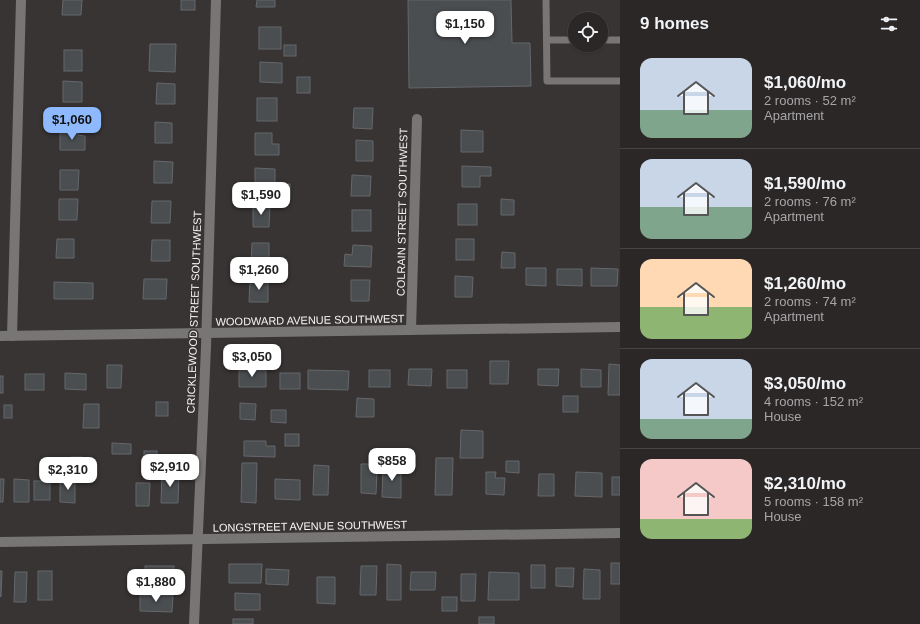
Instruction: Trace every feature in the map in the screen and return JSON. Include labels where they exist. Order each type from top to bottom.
[{"type":"street","points":[[12,336],[22,0]]},
{"type":"street","name":"CRICKLEWOOD STREET SOUTHWEST","points":[[194,624],[206,333],[216,0]]},
{"type":"street","name":"COLRAIN STREET SOUTHWEST","points":[[411,330],[417,119]]},
{"type":"street","name":"WOODWARD AVENUE SOUTHWEST","points":[[0,336],[620,327]]},
{"type":"street","name":"LONGSTREET AVENUE SOUTHWEST","points":[[0,542],[620,533]]},
{"type":"lane","points":[[546,0],[547,81],[620,81]]},
{"type":"lane","points":[[547,40],[568,40]]},
{"type":"lane","points":[[608,40],[620,40]]},
{"type":"building","points":[[63,0],[82,0],[81,15],[62,15]]},
{"type":"building","points":[[181,0],[195,0],[195,10],[181,10]]},
{"type":"building","points":[[257,0],[275,0],[275,7],[256,7]]},
{"type":"building","points":[[408,0],[511,0],[512,43],[530,43],[531,86],[409,88]]},
{"type":"building","points":[[259,27],[281,27],[281,49],[259,49]]},
{"type":"building","points":[[150,44],[176,44],[175,72],[149,71]]},
{"type":"building","points":[[284,45],[296,45],[296,56],[284,56]]},
{"type":"building","points":[[64,50],[82,50],[82,71],[64,71]]},
{"type":"building","points":[[260,62],[282,63],[282,83],[260,82]]},
{"type":"building","points":[[297,77],[310,77],[310,93],[297,93]]},
{"type":"building","points":[[63,81],[82,82],[82,102],[63,102]]},
{"type":"building","points":[[157,83],[175,84],[175,104],[156,104]]},
{"type":"building","points":[[257,98],[277,98],[277,121],[257,121]]},
{"type":"building","points":[[354,108],[373,108],[372,129],[353,128]]},
{"type":"building","points":[[155,122],[172,123],[172,143],[155,143]]},
{"type":"building","points":[[461,130],[483,131],[483,152],[461,152]]},
{"type":"building","points":[[60,131],[78,131],[78,135],[85,136],[85,150],[60,150]]},
{"type":"building","points":[[255,133],[272,133],[272,144],[279,144],[279,155],[255,155]]},
{"type":"building","points":[[356,140],[373,141],[373,161],[356,161]]},
{"type":"building","points":[[154,161],[173,162],[172,183],[154,183]]},
{"type":"building","points":[[462,166],[491,167],[491,176],[480,176],[480,187],[462,187]]},
{"type":"building","points":[[255,168],[275,169],[275,190],[255,190]]},
{"type":"building","points":[[60,170],[79,170],[78,190],[60,190]]},
{"type":"building","points":[[352,175],[371,176],[370,196],[351,196]]},
{"type":"building","points":[[279,184],[290,184],[290,198],[279,198]]},
{"type":"building","points":[[59,199],[78,199],[77,220],[59,220]]},
{"type":"building","points":[[501,199],[514,200],[514,215],[501,215]]},
{"type":"building","points":[[152,201],[171,201],[170,223],[151,223]]},
{"type":"building","points":[[458,204],[477,204],[477,225],[458,225]]},
{"type":"building","points":[[253,205],[270,205],[269,227],[253,227]]},
{"type":"building","points":[[352,210],[371,210],[371,231],[352,231]]},
{"type":"building","points":[[57,239],[74,239],[74,258],[56,258]]},
{"type":"building","points":[[456,239],[474,239],[474,260],[456,260]]},
{"type":"building","points":[[152,240],[170,240],[170,261],[151,261]]},
{"type":"building","points":[[252,243],[269,243],[269,265],[251,265]]},
{"type":"building","points":[[353,245],[372,246],[371,267],[344,266],[345,254],[352,255]]},
{"type":"building","points":[[502,252],[515,253],[515,268],[501,268]]},
{"type":"building","points":[[526,268],[546,268],[546,286],[526,285]]},
{"type":"building","points":[[591,268],[618,269],[617,286],[591,286]]},
{"type":"building","points":[[557,269],[582,269],[582,286],[557,285]]},
{"type":"building","points":[[455,276],[473,277],[472,297],[455,297]]},
{"type":"building","points":[[144,279],[167,279],[166,299],[143,299]]},
{"type":"building","points":[[250,280],[268,280],[268,302],[249,302]]},
{"type":"building","points":[[351,280],[370,280],[369,301],[351,301]]},
{"type":"building","points":[[54,282],[93,283],[93,299],[54,299]]},
{"type":"building","points":[[490,361],[509,361],[508,384],[490,384]]},
{"type":"building","points":[[609,364],[620,365],[620,395],[608,395]]},
{"type":"building","points":[[107,365],[122,365],[121,388],[107,388]]},
{"type":"building","points":[[239,369],[266,370],[266,387],[239,387]]},
{"type":"building","points":[[409,369],[432,369],[431,386],[408,385]]},
{"type":"building","points":[[538,369],[559,369],[558,386],[538,385]]},
{"type":"building","points":[[581,369],[601,370],[601,387],[581,387]]},
{"type":"building","points":[[308,370],[349,371],[348,390],[308,389]]},
{"type":"building","points":[[369,370],[390,370],[390,387],[369,387]]},
{"type":"building","points":[[447,370],[467,370],[467,388],[447,388]]},
{"type":"building","points":[[65,373],[86,374],[86,390],[65,389]]},
{"type":"building","points":[[280,373],[300,373],[300,389],[280,389]]},
{"type":"building","points":[[25,374],[44,374],[44,390],[25,390]]},
{"type":"building","points":[[0,376],[3,376],[3,393],[0,393]]},
{"type":"building","points":[[563,396],[578,396],[578,412],[563,412]]},
{"type":"building","points":[[357,398],[374,399],[374,417],[356,417]]},
{"type":"building","points":[[156,402],[168,402],[168,416],[156,416]]},
{"type":"building","points":[[240,403],[256,404],[255,420],[240,419]]},
{"type":"building","points":[[84,404],[99,404],[99,428],[83,428]]},
{"type":"building","points":[[4,405],[12,405],[12,418],[4,418]]},
{"type":"building","points":[[271,410],[286,410],[286,423],[271,422]]},
{"type":"building","points":[[461,430],[483,431],[483,458],[460,458]]},
{"type":"building","points":[[285,434],[299,434],[299,446],[285,446]]},
{"type":"building","points":[[244,441],[266,441],[266,446],[275,446],[275,457],[244,456]]},
{"type":"building","points":[[112,443],[131,444],[131,454],[112,454]]},
{"type":"building","points":[[144,451],[157,451],[157,463],[144,463]]},
{"type":"building","points":[[71,457],[82,457],[81,471],[71,471]]},
{"type":"building","points":[[436,458],[453,458],[452,495],[435,495]]},
{"type":"building","points":[[506,461],[519,461],[519,473],[506,472]]},
{"type":"building","points":[[242,463],[257,463],[256,503],[241,502]]},
{"type":"building","points":[[361,464],[370,464],[369,472],[377,472],[376,494],[361,493]]},
{"type":"building","points":[[314,465],[329,466],[328,495],[313,495]]},
{"type":"building","points":[[383,465],[401,466],[401,498],[382,497]]},
{"type":"building","points":[[486,472],[496,472],[495,478],[505,478],[504,495],[486,494]]},
{"type":"building","points":[[576,472],[602,473],[602,497],[575,496]]},
{"type":"building","points":[[162,473],[179,473],[178,503],[161,503]]},
{"type":"building","points":[[539,474],[554,474],[554,496],[538,496]]},
{"type":"building","points":[[612,477],[620,477],[620,495],[612,495]]},
{"type":"building","points":[[0,479],[4,479],[3,502],[0,502]]},
{"type":"building","points":[[14,479],[29,480],[29,502],[14,502]]},
{"type":"building","points":[[275,479],[300,480],[300,500],[275,499]]},
{"type":"building","points":[[60,480],[75,480],[75,503],[60,502]]},
{"type":"building","points":[[34,481],[50,481],[50,500],[34,500]]},
{"type":"building","points":[[136,483],[150,483],[149,506],[136,506]]},
{"type":"building","points":[[611,563],[620,563],[620,584],[611,584]]},
{"type":"building","points":[[229,564],[262,564],[261,583],[229,583]]},
{"type":"building","points":[[387,564],[401,565],[401,600],[387,600]]},
{"type":"building","points":[[531,565],[545,565],[545,588],[531,588]]},
{"type":"building","points":[[145,566],[174,566],[174,584],[145,584]]},
{"type":"building","points":[[361,566],[377,566],[376,595],[360,595]]},
{"type":"building","points":[[556,568],[574,568],[573,587],[556,586]]},
{"type":"building","points":[[266,569],[289,570],[288,585],[266,584]]},
{"type":"building","points":[[584,569],[600,570],[600,599],[583,599]]},
{"type":"building","points":[[0,571],[2,571],[1,597],[0,596]]},
{"type":"building","points":[[38,571],[52,571],[52,600],[38,600]]},
{"type":"building","points":[[15,572],[27,572],[26,602],[14,602]]},
{"type":"building","points":[[411,572],[436,572],[435,590],[410,590]]},
{"type":"building","points":[[489,572],[519,573],[519,600],[488,600]]},
{"type":"building","points":[[461,574],[476,574],[475,601],[461,601]]},
{"type":"building","points":[[317,577],[335,577],[335,604],[317,603]]},
{"type":"building","points":[[235,593],[260,594],[260,610],[235,610]]},
{"type":"building","points":[[140,595],[173,595],[172,612],[140,611]]},
{"type":"building","points":[[442,597],[457,597],[457,611],[442,611]]},
{"type":"building","points":[[479,617],[494,617],[494,624],[479,624]]},
{"type":"building","points":[[233,619],[253,619],[253,624],[233,624]]}]
